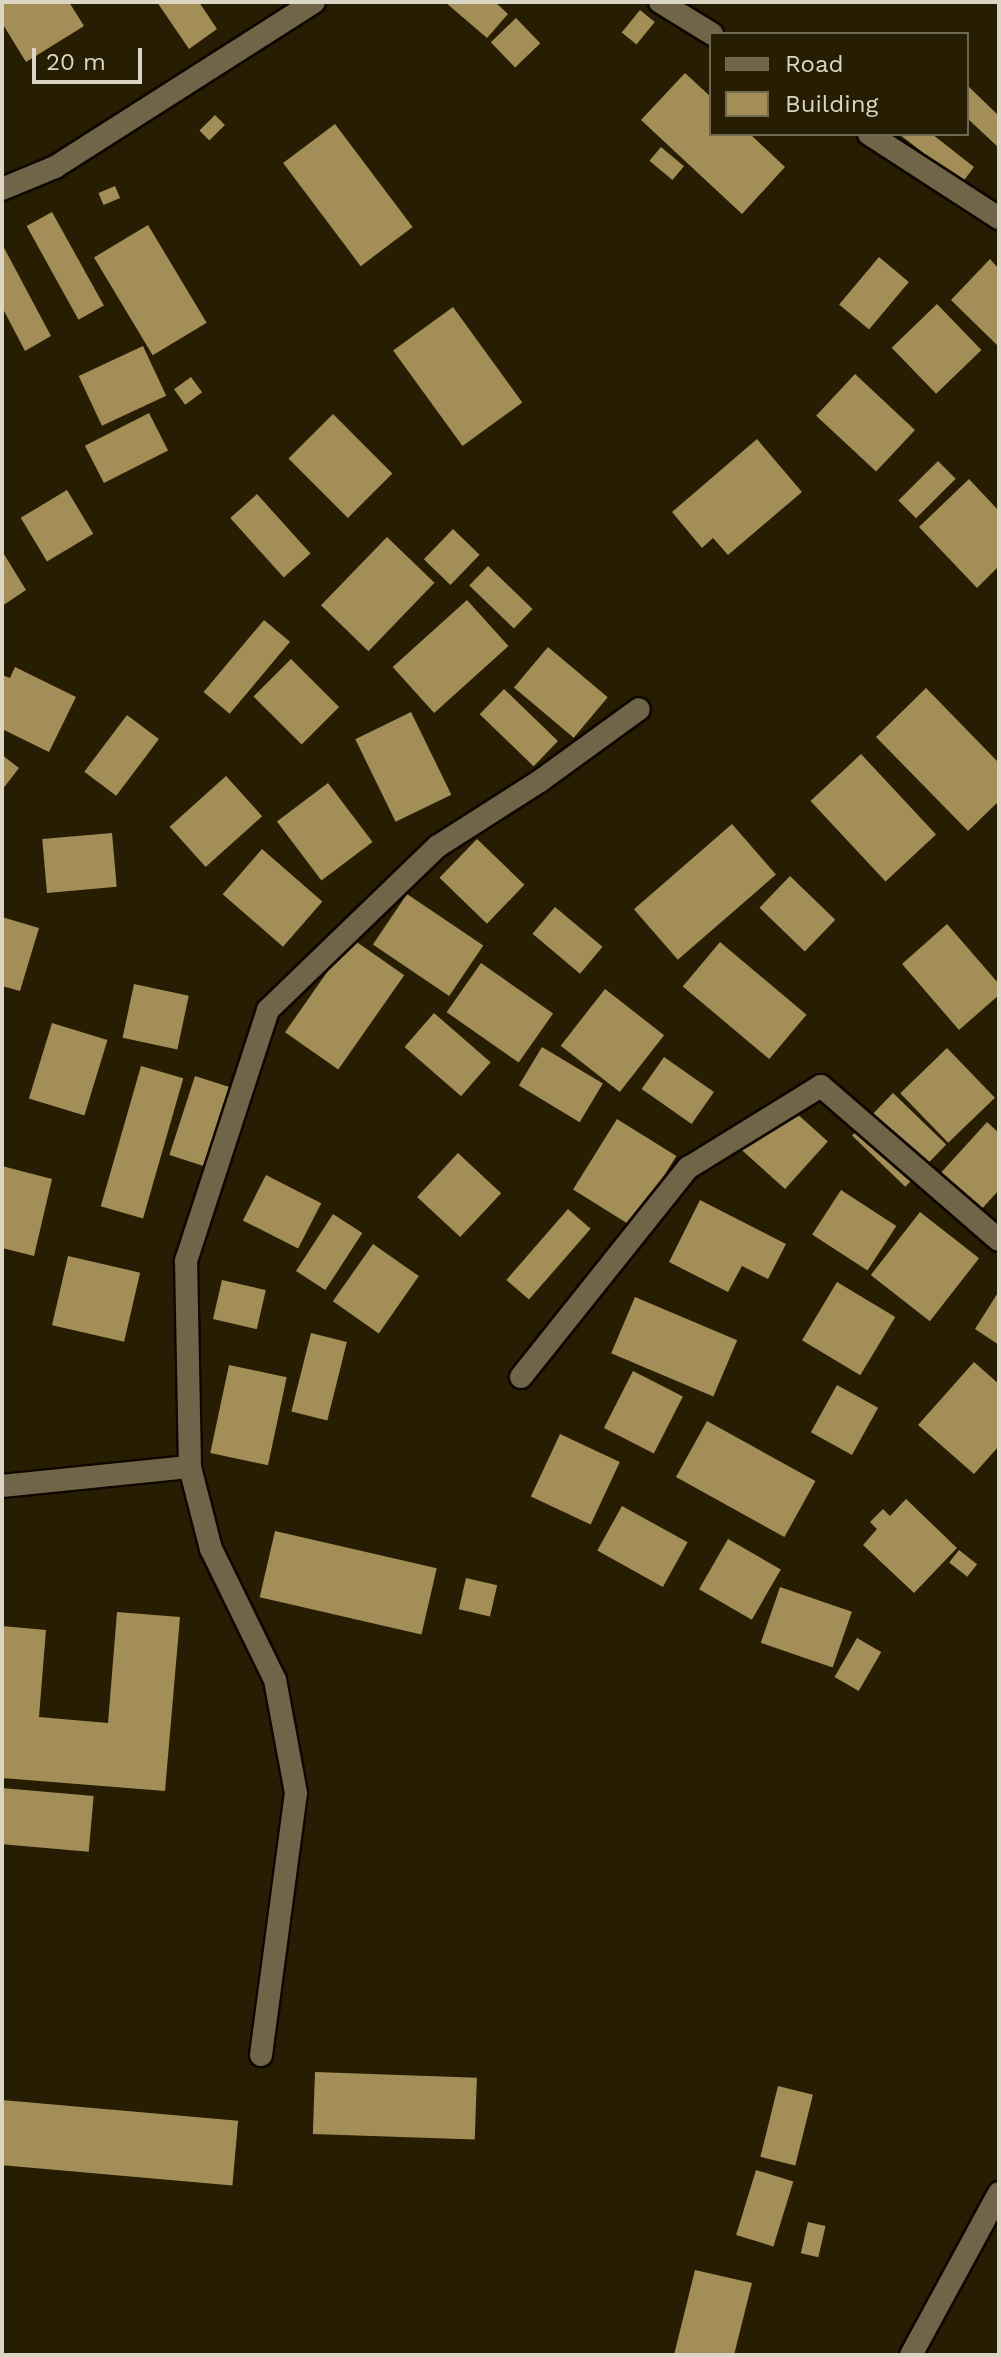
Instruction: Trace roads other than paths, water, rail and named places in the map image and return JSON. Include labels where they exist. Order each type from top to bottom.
[{"type":"street","points":[[2,189],[55,167],[314,2]]},
{"type":"street","points":[[660,2],[709,32]]},
{"type":"street","points":[[872,136],[999,218]]},
{"type":"street","points":[[261,2055],[296,1793],[275,1680],[211,1549],[190,1467],[186,1261],[268,1010],[438,846],[540,781],[639,709]]},
{"type":"street","points":[[521,1377],[688,1168],[821,1086],[999,1240]]},
{"type":"street","points":[[2,1486],[190,1467]]},
{"type":"street","points":[[911,2355],[999,2193]]}]
